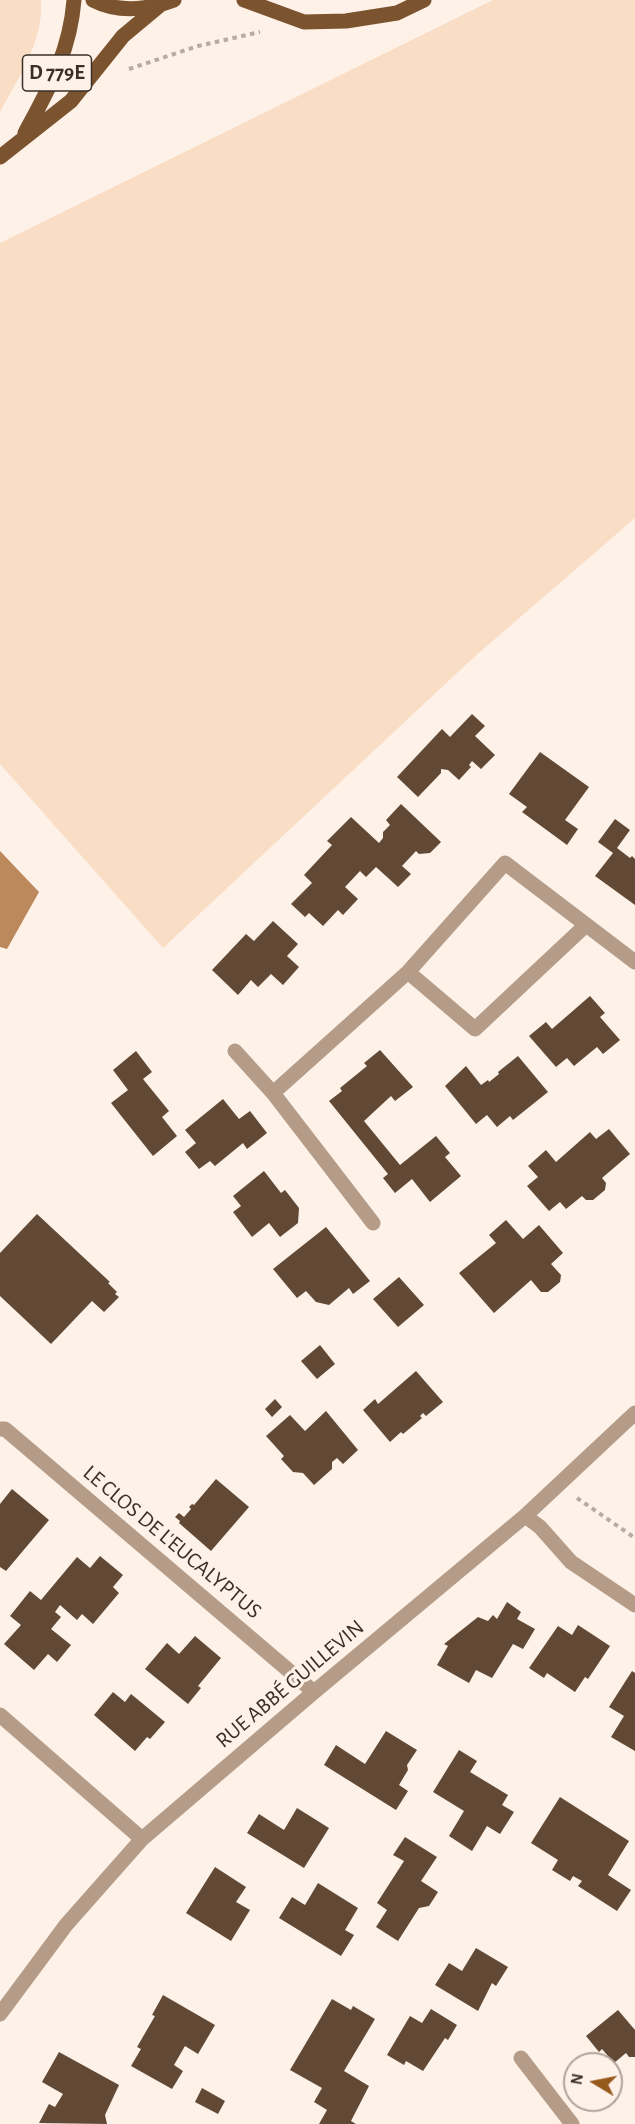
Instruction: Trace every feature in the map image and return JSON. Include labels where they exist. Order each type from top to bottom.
[{"type":"main road","name":"D 779E","points":[[22,139],[55,78],[72,26],[74,0]]},
{"type":"main road","points":[[93,0],[100,4],[130,9],[166,3]]},
{"type":"main road","points":[[244,0],[304,22],[346,21],[397,13],[424,0]]},
{"type":"main road","name":"D 779E","points":[[0,158],[72,101],[123,36],[166,3]]},
{"type":"street","points":[[273,1093],[408,972],[505,863],[635,962]]},
{"type":"street","points":[[408,972],[475,1029],[586,925]]},
{"type":"street","points":[[235,1051],[273,1093],[373,1223]]},
{"type":"street","name":"RUE ABBÉ GUILLEVIN","points":[[0,2014],[66,1925],[142,1839],[525,1516],[635,1413]]},
{"type":"street","name":"LE CLOS DE L'EUCALYPTUS","points":[[0,1429],[5,1429],[314,1692]]},
{"type":"street","points":[[525,1516],[540,1527],[571,1562],[635,1605]]},
{"type":"street","points":[[0,1715],[142,1839]]},
{"type":"street","points":[[521,2058],[572,2124]]},
{"type":"path","points":[[128,69],[198,46],[304,22]]},
{"type":"path","points":[[557,1484],[635,1538]]},
{"type":"shaded area","points":[[0,0],[41,0],[41,15],[28,59],[0,112]]},
{"type":"shaded area","points":[[493,0],[635,0],[635,518],[473,658],[163,948],[0,764],[0,243]]},
{"type":"shaded area","points":[[0,851],[39,892],[7,949],[0,947]]},
{"type":"building","points":[[472,714],[485,726],[475,736],[495,755],[481,769],[472,761],[469,765],[471,767],[459,780],[448,770],[441,769],[441,773],[418,797],[397,777],[442,729],[450,737]]},
{"type":"building","points":[[540,752],[589,787],[565,820],[578,829],[567,845],[522,812],[527,807],[509,794]]},
{"type":"building","points":[[401,804],[441,842],[430,853],[419,854],[416,851],[402,866],[411,874],[398,887],[376,867],[366,877],[360,871],[345,887],[358,899],[343,915],[338,910],[323,926],[309,913],[305,917],[291,904],[312,883],[304,875],[332,845],[327,841],[351,817],[379,843],[383,838],[383,832],[390,825],[386,820]]},
{"type":"building","points":[[615,819],[630,830],[617,848],[635,859],[635,905],[595,876],[613,853],[598,842]]},
{"type":"building","points":[[273,921],[298,944],[287,956],[299,967],[283,985],[271,974],[258,987],[251,980],[238,995],[212,970],[246,934],[254,941]]},
{"type":"building","points":[[590,996],[605,1013],[600,1017],[620,1040],[603,1054],[597,1047],[574,1066],[567,1058],[556,1067],[529,1036],[546,1022],[552,1029]]},
{"type":"building","points":[[380,1050],[413,1087],[395,1101],[391,1096],[364,1121],[400,1165],[436,1136],[450,1153],[445,1157],[461,1176],[430,1202],[412,1179],[395,1193],[383,1178],[388,1174],[329,1101],[342,1091],[340,1088],[367,1066],[364,1063]]},
{"type":"building","points":[[136,1051],[152,1072],[143,1079],[169,1111],[162,1117],[177,1136],[153,1156],[111,1103],[128,1090],[113,1070]]},
{"type":"building","points":[[518,1056],[548,1092],[513,1120],[510,1116],[497,1127],[487,1115],[476,1124],[445,1086],[466,1066],[481,1085],[488,1080],[489,1082]]},
{"type":"building","points":[[223,1099],[239,1119],[250,1111],[267,1133],[247,1149],[243,1143],[215,1166],[210,1161],[199,1169],[185,1152],[196,1143],[185,1130]]},
{"type":"building","points":[[609,1129],[630,1154],[602,1178],[606,1183],[605,1190],[593,1200],[586,1200],[582,1196],[566,1209],[560,1202],[549,1211],[527,1186],[538,1177],[528,1166],[546,1150],[556,1162],[590,1132],[596,1139]]},
{"type":"building","points":[[264,1171],[281,1193],[285,1190],[299,1208],[298,1223],[280,1237],[269,1223],[252,1237],[233,1212],[241,1206],[233,1196]]},
{"type":"building","points":[[37,1214],[110,1282],[108,1283],[119,1297],[104,1312],[92,1301],[51,1344],[0,1296],[0,1253]]},
{"type":"building","points":[[506,1220],[523,1239],[539,1225],[563,1253],[551,1264],[561,1275],[560,1282],[548,1292],[541,1292],[531,1280],[494,1313],[459,1273],[496,1243],[489,1235]]},
{"type":"building","points":[[326,1227],[370,1281],[353,1294],[349,1288],[329,1305],[316,1302],[306,1291],[297,1298],[273,1269]]},
{"type":"building","points":[[399,1277],[424,1305],[398,1327],[373,1299]]},
{"type":"building","points":[[320,1345],[335,1364],[317,1379],[301,1361]]},
{"type":"building","points":[[416,1371],[443,1402],[426,1416],[423,1413],[420,1416],[422,1418],[390,1442],[363,1410],[375,1399],[378,1404]]},
{"type":"building","points":[[275,1399],[282,1407],[272,1417],[265,1409]]},
{"type":"building","points":[[326,1411],[358,1450],[343,1464],[337,1458],[332,1462],[332,1469],[314,1485],[303,1473],[293,1472],[281,1459],[284,1456],[266,1436],[290,1415],[305,1431]]},
{"type":"building","points":[[216,1479],[249,1507],[211,1551],[175,1517],[179,1513],[184,1517],[191,1509],[189,1507],[194,1505]]},
{"type":"building","points":[[12,1489],[49,1520],[6,1571],[0,1567],[0,1504]]},
{"type":"building","points":[[100,1556],[123,1575],[113,1587],[119,1593],[93,1624],[82,1614],[77,1620],[60,1605],[55,1612],[61,1617],[51,1629],[71,1645],[57,1662],[48,1654],[34,1670],[4,1644],[21,1625],[10,1616],[30,1591],[41,1600],[77,1557],[90,1568]]},
{"type":"building","points":[[507,1602],[521,1612],[517,1619],[535,1629],[523,1649],[513,1644],[492,1678],[476,1670],[469,1683],[437,1665],[448,1646],[444,1644],[478,1617],[488,1621],[493,1615],[497,1619]]},
{"type":"building","points":[[578,1625],[610,1646],[588,1679],[585,1677],[575,1692],[547,1673],[544,1678],[529,1668],[558,1626],[572,1635]]},
{"type":"building","points":[[195,1636],[221,1658],[198,1686],[201,1688],[188,1704],[145,1669],[167,1643],[179,1654]]},
{"type":"building","points":[[632,1671],[635,1673],[635,1751],[611,1737],[624,1716],[609,1707]]},
{"type":"building","points":[[113,1692],[125,1702],[131,1694],[165,1722],[135,1751],[94,1715]]},
{"type":"building","points":[[386,1731],[417,1750],[407,1765],[408,1770],[399,1785],[408,1791],[396,1810],[324,1765],[336,1745],[365,1764]]},
{"type":"building","points":[[459,1750],[477,1761],[470,1772],[508,1795],[502,1805],[514,1812],[500,1834],[487,1826],[472,1851],[449,1836],[464,1811],[433,1792]]},
{"type":"building","points":[[560,1797],[629,1841],[608,1875],[631,1890],[617,1911],[578,1886],[582,1881],[573,1876],[570,1881],[552,1870],[558,1860],[531,1843]]},
{"type":"building","points":[[297,1808],[329,1828],[304,1868],[247,1833],[259,1814],[284,1830]]},
{"type":"building","points":[[405,1837],[437,1857],[421,1881],[438,1892],[429,1906],[419,1908],[398,1941],[376,1927],[387,1910],[377,1903],[404,1861],[393,1855]]},
{"type":"building","points":[[215,1867],[246,1887],[236,1902],[250,1910],[231,1941],[186,1913]]},
{"type":"building","points":[[318,1883],[358,1908],[345,1930],[354,1935],[341,1956],[279,1918],[292,1897],[305,1905]]},
{"type":"building","points":[[476,1948],[508,1967],[496,1986],[492,1983],[478,2011],[435,1985],[449,1963],[462,1971]]},
{"type":"building","points":[[163,1995],[215,2025],[198,2054],[185,2046],[174,2065],[183,2071],[172,2089],[131,2066],[141,2049],[137,2047],[155,2016],[152,2015]]},
{"type":"building","points":[[332,1999],[351,2010],[353,2006],[375,2019],[344,2071],[369,2086],[351,2121],[356,2124],[319,2124],[327,2110],[314,2102],[322,2088],[290,2070]]},
{"type":"building","points":[[431,2009],[457,2025],[448,2040],[445,2038],[423,2071],[406,2061],[404,2065],[387,2055],[410,2016],[422,2023]]},
{"type":"building","points":[[618,2010],[635,2030],[635,2057],[629,2057],[626,2053],[623,2056],[623,2052],[605,2052],[602,2049],[599,2052],[586,2036]]},
{"type":"building","points":[[59,2052],[119,2085],[105,2115],[107,2124],[39,2123],[49,2104],[55,2107],[63,2094],[42,2082]]},
{"type":"building","points":[[202,2088],[225,2101],[218,2114],[195,2102]]}]
